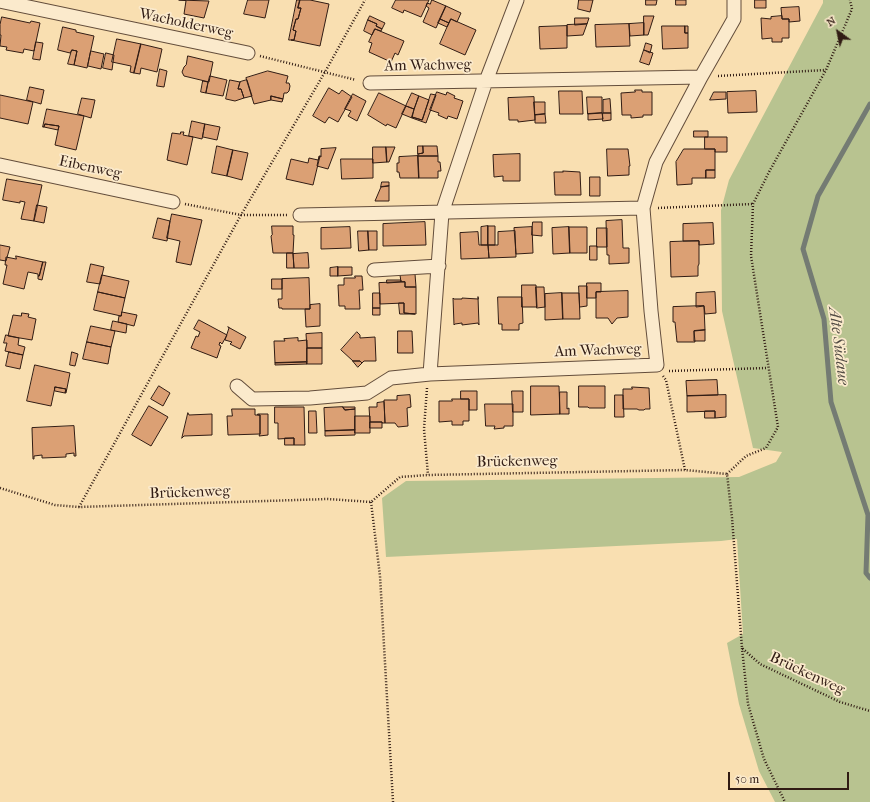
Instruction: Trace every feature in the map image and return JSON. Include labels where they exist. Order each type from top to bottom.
[{"type":"street","name":"Am Wachweg","points":[[430,374],[442,213],[486,81],[517,0]]},
{"type":"street","name":"Am Wachweg","points":[[237,386],[252,399],[310,398],[367,393],[391,378],[430,374],[657,365],[643,208],[656,162],[734,19],[734,0]]},
{"type":"street","name":"Wacholderweg","points":[[0,1],[248,54]]},
{"type":"street","name":"Am Wachweg","points":[[370,83],[702,77]]},
{"type":"street","name":"Eibenweg","points":[[0,165],[173,202]]},
{"type":"street","points":[[300,215],[643,208]]},
{"type":"street","points":[[374,270],[439,266]]},
{"type":"path","points":[[79,507],[241,215],[325,72],[365,0]]},
{"type":"path","points":[[785,802],[764,759],[748,704],[727,474],[746,456],[766,448],[778,427],[751,256],[753,204],[769,172],[826,70],[852,8],[850,0]]},
{"type":"path","points":[[248,54],[370,83]]},
{"type":"path","points":[[702,77],[826,70]]},
{"type":"path","points":[[173,202],[241,215],[300,215]]},
{"type":"path","points":[[643,208],[753,204]]},
{"type":"path","points":[[657,365],[670,372],[768,368]]},
{"type":"path","points":[[657,365],[666,380],[685,470]]},
{"type":"path","points":[[428,475],[424,429],[427,385],[430,374]]},
{"type":"path","name":"Brückenweg","points":[[0,488],[55,505],[79,507],[328,499],[371,502],[400,477],[428,475],[685,470],[727,474]]},
{"type":"path","points":[[371,502],[380,576],[393,802]]},
{"type":"path","name":"Brückenweg","points":[[742,648],[760,664],[840,702],[870,711]]},
{"type":"green space","points":[[823,0],[870,0],[870,802],[775,802],[759,771],[739,704],[727,643],[743,634],[737,539],[386,557],[382,498],[406,481],[739,477],[776,462],[782,452],[753,448],[722,311],[721,210],[729,180],[823,3]]},
{"type":"building","points":[[179,0],[209,1],[204,18],[184,14],[186,1]]},
{"type":"building","points":[[248,0],[269,0],[265,18],[244,14]]},
{"type":"building","points":[[297,0],[300,0],[298,8],[301,8],[293,30],[296,31],[294,40],[289,40]]},
{"type":"building","points":[[300,0],[310,0],[329,4],[320,46],[291,40],[294,40],[296,31],[293,30],[301,8],[298,8]]},
{"type":"building","points":[[396,0],[429,0],[421,17],[404,10],[403,13],[392,8]]},
{"type":"building","points":[[432,0],[446,6],[436,28],[423,22],[429,8],[426,6],[427,3],[430,4]]},
{"type":"building","points":[[579,0],[593,0],[590,12],[578,9]]},
{"type":"building","points":[[646,0],[657,0],[656,5],[646,5]]},
{"type":"building","points":[[676,0],[686,0],[686,5],[676,5]]},
{"type":"building","points":[[755,0],[766,0],[766,8],[755,8]]},
{"type":"building","points":[[446,6],[461,13],[457,22],[451,19],[449,23],[440,19]]},
{"type":"building","points":[[799,7],[800,21],[789,22],[789,19],[782,19],[781,8]]},
{"type":"building","points":[[370,16],[385,23],[382,29],[376,26],[377,24],[368,20]]},
{"type":"building","points":[[644,16],[654,16],[648,35],[644,35]]},
{"type":"building","points":[[782,16],[782,19],[789,19],[789,38],[782,38],[782,42],[772,42],[772,38],[762,39],[761,18],[771,19],[771,17]]},
{"type":"building","points":[[2,17],[30,23],[31,21],[40,23],[34,51],[24,49],[23,53],[6,50],[7,47],[0,46],[0,25]]},
{"type":"building","points":[[575,18],[589,18],[587,24],[575,25]]},
{"type":"building","points":[[440,19],[449,23],[447,27],[438,23]]},
{"type":"building","points":[[451,19],[476,30],[465,55],[440,44]]},
{"type":"building","points":[[368,20],[377,24],[376,26],[382,29],[381,31],[375,29],[372,35],[364,31]]},
{"type":"building","points":[[644,23],[644,35],[630,36],[629,24]]},
{"type":"building","points":[[587,24],[583,35],[567,36],[567,25]]},
{"type":"building","points":[[629,24],[630,46],[596,47],[595,25]]},
{"type":"building","points":[[567,26],[567,48],[540,49],[539,27]]},
{"type":"building","points":[[662,26],[685,26],[685,33],[688,33],[688,48],[663,49]]},
{"type":"building","points":[[685,26],[688,26],[688,33],[685,33]]},
{"type":"building","points":[[63,27],[94,36],[87,68],[74,65],[77,51],[72,50],[70,53],[58,50]]},
{"type":"building","points":[[375,29],[404,41],[398,55],[395,53],[391,62],[369,52],[372,43],[369,42]]},
{"type":"building","points":[[117,39],[141,44],[134,73],[130,72],[131,66],[112,62]]},
{"type":"building","points":[[36,42],[43,43],[40,60],[33,59]]},
{"type":"building","points":[[646,43],[652,45],[650,53],[644,50]]},
{"type":"building","points":[[141,44],[162,49],[157,72],[141,68],[140,74],[134,73]]},
{"type":"building","points":[[72,50],[77,51],[74,65],[68,64]]},
{"type":"building","points":[[644,50],[653,53],[649,65],[640,62]]},
{"type":"building","points":[[91,51],[104,54],[101,69],[88,66]]},
{"type":"building","points":[[106,53],[114,55],[112,70],[103,68]]},
{"type":"building","points":[[188,56],[213,62],[209,82],[184,76],[182,72],[186,65]]},
{"type":"building","points":[[160,69],[167,71],[164,87],[157,86]]},
{"type":"building","points":[[268,71],[288,76],[286,83],[289,83],[289,91],[284,93],[283,99],[271,96],[271,100],[254,104],[246,78]]},
{"type":"building","points":[[210,76],[227,80],[223,96],[206,93]]},
{"type":"building","points":[[230,80],[240,82],[238,89],[241,89],[244,98],[235,101],[226,99]]},
{"type":"building","points":[[247,80],[252,96],[244,98],[241,89],[238,89],[240,82]]},
{"type":"building","points":[[203,81],[208,82],[206,93],[201,92]]},
{"type":"building","points":[[30,87],[44,90],[41,104],[27,100]]},
{"type":"building","points":[[329,88],[339,94],[342,90],[352,97],[338,122],[329,117],[325,123],[313,116]]},
{"type":"building","points":[[635,90],[652,92],[652,115],[643,115],[643,117],[631,118],[631,115],[622,115],[621,93],[635,92]]},
{"type":"building","points":[[559,91],[582,91],[583,114],[560,114]]},
{"type":"building","points":[[756,91],[757,112],[728,113],[727,92]]},
{"type":"building","points":[[437,92],[446,95],[447,92],[455,96],[454,98],[463,101],[457,119],[448,116],[447,119],[438,115],[439,113],[430,110]]},
{"type":"building","points":[[714,92],[726,92],[726,99],[710,100]]},
{"type":"building","points":[[379,93],[406,106],[396,128],[387,124],[386,126],[368,115]]},
{"type":"building","points":[[412,93],[419,96],[414,109],[406,106]]},
{"type":"building","points":[[353,94],[366,101],[357,121],[348,116],[351,111],[345,109]]},
{"type":"building","points":[[431,94],[436,95],[426,123],[412,118],[422,120]]},
{"type":"building","points":[[0,95],[33,102],[28,124],[0,118]]},
{"type":"building","points":[[271,96],[283,99],[282,102],[271,100]]},
{"type":"building","points":[[419,96],[429,100],[422,120],[412,117]]},
{"type":"building","points":[[534,97],[535,120],[518,122],[518,120],[509,120],[508,98]]},
{"type":"building","points":[[587,97],[602,97],[602,113],[588,114]]},
{"type":"building","points":[[82,98],[95,100],[91,118],[78,114]]},
{"type":"building","points":[[610,99],[611,113],[603,113],[603,100]]},
{"type":"building","points":[[534,102],[545,102],[545,114],[535,115]]},
{"type":"building","points":[[406,106],[414,109],[412,118],[402,114]]},
{"type":"building","points":[[47,109],[84,116],[76,150],[55,145],[59,126],[45,124],[43,127]]},
{"type":"building","points":[[602,113],[603,119],[588,120],[588,114]]},
{"type":"building","points":[[603,113],[611,113],[611,120],[603,121]]},
{"type":"building","points":[[545,114],[546,123],[535,123],[535,115]]},
{"type":"building","points":[[192,121],[205,124],[202,139],[189,136]]},
{"type":"building","points":[[45,124],[59,126],[58,130],[44,127]]},
{"type":"building","points":[[205,124],[220,127],[217,140],[203,137]]},
{"type":"building","points":[[694,131],[708,131],[708,137],[694,137]]},
{"type":"building","points":[[181,132],[184,132],[183,135],[193,137],[187,165],[167,160],[172,133],[180,134]]},
{"type":"building","points":[[705,137],[727,137],[727,152],[715,152],[715,149],[705,149]]},
{"type":"building","points":[[217,146],[233,150],[227,176],[212,173]]},
{"type":"building","points":[[418,146],[423,146],[423,153],[418,154]]},
{"type":"building","points":[[423,146],[437,146],[438,156],[418,156],[418,154],[423,153]]},
{"type":"building","points":[[373,147],[386,147],[387,162],[373,163]]},
{"type":"building","points":[[386,147],[395,147],[389,162],[387,162]]},
{"type":"building","points":[[336,148],[328,169],[317,166],[319,156],[321,157],[321,149]]},
{"type":"building","points":[[607,149],[628,149],[630,166],[629,175],[608,176]]},
{"type":"building","points":[[684,149],[715,149],[715,170],[706,170],[706,178],[692,178],[692,184],[677,185],[676,162]]},
{"type":"building","points":[[233,150],[248,153],[242,180],[227,176]]},
{"type":"building","points":[[520,154],[520,181],[503,181],[503,176],[494,177],[493,155]]},
{"type":"building","points":[[320,156],[313,185],[286,179],[291,159],[308,163],[309,158],[318,160]]},
{"type":"building","points":[[418,156],[419,178],[400,178],[399,172],[397,172],[399,157]]},
{"type":"building","points":[[418,156],[438,156],[441,171],[438,171],[438,178],[419,178]]},
{"type":"building","points":[[341,159],[373,159],[373,178],[342,179]]},
{"type":"building","points":[[706,170],[715,170],[715,178],[706,178]]},
{"type":"building","points":[[554,172],[580,172],[581,195],[555,195]]},
{"type":"building","points":[[590,177],[600,177],[600,196],[590,196]]},
{"type":"building","points":[[7,179],[42,185],[34,221],[21,219],[25,202],[20,201],[20,203],[3,200]]},
{"type":"building","points":[[382,182],[389,182],[389,186],[381,187]]},
{"type":"building","points":[[389,186],[389,201],[375,201],[381,187]]},
{"type":"building","points":[[37,205],[47,207],[44,223],[34,221]]},
{"type":"building","points":[[172,214],[202,220],[191,265],[176,262],[180,241],[167,238]]},
{"type":"building","points":[[158,218],[170,221],[167,241],[153,238]]},
{"type":"building","points":[[622,220],[623,248],[629,248],[629,263],[609,264],[609,255],[607,255],[606,221]]},
{"type":"building","points":[[425,222],[426,245],[383,246],[383,224]]},
{"type":"building","points":[[533,222],[542,222],[542,236],[532,235]]},
{"type":"building","points":[[713,223],[714,244],[699,245],[699,241],[683,241],[683,224]]},
{"type":"building","points":[[272,226],[293,226],[293,253],[273,253],[271,236]]},
{"type":"building","points":[[488,226],[488,245],[481,245],[481,227]]},
{"type":"building","points":[[488,226],[495,226],[495,245],[488,245]]},
{"type":"building","points":[[350,227],[351,248],[321,249],[321,228]]},
{"type":"building","points":[[532,227],[533,253],[516,254],[514,228]]},
{"type":"building","points":[[569,227],[570,253],[553,254],[552,228]]},
{"type":"building","points":[[569,227],[587,227],[587,253],[570,253]]},
{"type":"building","points":[[597,228],[607,228],[607,247],[597,247]]},
{"type":"building","points":[[358,231],[368,231],[369,250],[359,251]]},
{"type":"building","points":[[368,231],[377,231],[377,250],[369,250]]},
{"type":"building","points":[[515,231],[516,257],[489,258],[488,245],[498,245],[498,232]]},
{"type":"building","points":[[478,232],[479,245],[488,245],[489,258],[461,259],[460,233]]},
{"type":"building","points":[[699,241],[698,276],[671,277],[670,242]]},
{"type":"building","points":[[0,245],[10,247],[6,261],[0,260]]},
{"type":"building","points":[[590,246],[597,246],[597,260],[590,260]]},
{"type":"building","points":[[287,253],[293,253],[294,268],[287,268]]},
{"type":"building","points":[[308,253],[309,268],[294,268],[293,254]]},
{"type":"building","points":[[16,256],[43,262],[39,276],[38,274],[28,272],[24,289],[3,284],[7,265],[5,265],[6,257],[16,259]]},
{"type":"building","points":[[43,262],[46,262],[42,280],[38,279],[38,276]]},
{"type":"building","points":[[91,264],[104,267],[100,284],[87,282]]},
{"type":"building","points":[[338,267],[338,276],[330,276],[330,268]]},
{"type":"building","points":[[338,267],[352,267],[352,275],[338,276]]},
{"type":"building","points":[[415,274],[416,287],[405,287],[405,282],[401,282],[400,275]]},
{"type":"building","points":[[102,275],[129,281],[125,298],[98,292]]},
{"type":"building","points":[[355,276],[362,276],[363,290],[359,290],[360,309],[345,309],[345,306],[339,306],[338,285],[344,285],[344,278],[355,278]]},
{"type":"building","points":[[309,278],[310,309],[279,308],[278,299],[282,299],[282,279]]},
{"type":"building","points":[[272,279],[282,279],[282,289],[272,289]]},
{"type":"building","points":[[387,280],[401,280],[401,282],[387,283]]},
{"type":"building","points":[[405,282],[405,287],[416,287],[416,314],[404,313],[404,303],[380,304],[379,283]]},
{"type":"building","points":[[587,283],[601,283],[601,292],[596,292],[596,298],[587,298]]},
{"type":"building","points":[[522,285],[536,285],[537,307],[522,307]]},
{"type":"building","points":[[579,286],[587,286],[587,306],[580,307]]},
{"type":"building","points":[[536,287],[544,287],[545,307],[537,308]]},
{"type":"building","points":[[628,291],[628,317],[617,318],[612,324],[608,318],[596,318],[596,292]]},
{"type":"building","points":[[98,292],[125,298],[121,316],[94,310]]},
{"type":"building","points":[[715,292],[716,313],[705,314],[704,306],[696,307],[696,293]]},
{"type":"building","points":[[373,293],[380,293],[380,308],[373,308]]},
{"type":"building","points":[[562,293],[563,319],[545,320],[545,294]]},
{"type":"building","points":[[562,293],[579,293],[580,319],[563,319]]},
{"type":"building","points":[[478,297],[479,325],[478,323],[462,325],[462,323],[454,325],[453,298],[478,299]]},
{"type":"building","points":[[498,297],[522,297],[523,323],[519,324],[519,330],[502,330],[502,324],[499,324]]},
{"type":"building","points":[[399,303],[404,303],[404,313],[415,314],[400,314]]},
{"type":"building","points":[[320,304],[320,326],[306,327],[305,309],[310,309],[310,305]]},
{"type":"building","points":[[704,306],[705,330],[694,331],[695,342],[677,342],[675,322],[673,322],[673,307]]},
{"type":"building","points":[[373,308],[380,308],[380,315],[373,315]]},
{"type":"building","points":[[122,312],[137,315],[134,326],[118,322],[119,316],[121,316]]},
{"type":"building","points":[[22,313],[29,314],[28,317],[36,319],[32,340],[8,336],[13,315],[21,316]]},
{"type":"building","points":[[199,320],[227,335],[222,344],[220,342],[219,345],[221,346],[217,358],[191,348],[196,336],[198,337],[200,332],[194,329]]},
{"type":"building","points":[[113,321],[127,324],[126,333],[111,330]]},
{"type":"building","points":[[91,326],[115,331],[111,347],[87,342]]},
{"type":"building","points":[[228,327],[246,337],[240,349],[230,344],[232,342],[225,340]]},
{"type":"building","points":[[705,330],[705,341],[694,341],[694,331]]},
{"type":"building","points":[[398,331],[412,331],[413,353],[398,353]]},
{"type":"building","points":[[357,332],[360,335],[360,338],[375,337],[376,361],[364,361],[362,363],[360,361],[353,361],[341,350]]},
{"type":"building","points":[[322,333],[322,348],[307,348],[306,334]]},
{"type":"building","points":[[6,335],[19,338],[18,345],[25,347],[23,355],[5,351],[7,343],[4,343]]},
{"type":"building","points":[[298,338],[298,341],[307,340],[307,362],[275,363],[274,341],[285,341],[284,339]]},
{"type":"building","points":[[87,342],[111,347],[108,364],[83,359]]},
{"type":"building","points":[[307,348],[322,348],[322,364],[307,364]]},
{"type":"building","points":[[9,352],[23,355],[20,369],[6,366]]},
{"type":"building","points":[[72,352],[78,354],[75,366],[70,365]]},
{"type":"building","points":[[353,361],[360,361],[362,363],[358,367]]},
{"type":"building","points":[[307,362],[307,364],[275,365],[275,363]]},
{"type":"building","points":[[35,365],[70,373],[66,393],[66,389],[55,387],[51,406],[27,401]]},
{"type":"building","points":[[717,380],[718,395],[687,396],[686,381]]},
{"type":"building","points":[[159,386],[170,393],[163,406],[151,399]]},
{"type":"building","points":[[531,386],[559,386],[560,414],[531,415]]},
{"type":"building","points":[[579,386],[605,386],[605,408],[579,407]]},
{"type":"building","points":[[55,387],[66,389],[65,393],[55,391]]},
{"type":"building","points":[[632,387],[649,388],[650,409],[623,409],[623,389],[632,389]]},
{"type":"building","points":[[461,391],[477,391],[477,410],[469,410],[469,399],[461,399]]},
{"type":"building","points":[[512,391],[523,391],[523,412],[513,412]]},
{"type":"building","points":[[560,392],[567,392],[567,409],[569,408],[569,414],[560,414]]},
{"type":"building","points":[[410,395],[411,407],[407,408],[408,426],[398,427],[395,423],[385,423],[384,400],[397,400],[397,396]]},
{"type":"building","points":[[615,395],[623,395],[624,417],[615,417]]},
{"type":"building","points":[[726,395],[726,417],[715,418],[715,411],[687,412],[687,396]]},
{"type":"building","points":[[452,399],[469,399],[469,421],[463,421],[463,425],[452,425],[452,421],[439,422],[439,401],[452,401]]},
{"type":"building","points":[[384,402],[385,423],[370,422],[369,407],[377,407],[377,403]]},
{"type":"building","points":[[485,404],[513,404],[513,426],[504,426],[504,428],[494,429],[495,426],[486,426]]},
{"type":"building","points":[[149,406],[168,417],[151,446],[132,435]]},
{"type":"building","points":[[275,407],[304,407],[305,445],[294,445],[294,438],[278,439],[278,423],[275,423]]},
{"type":"building","points":[[343,407],[345,410],[355,409],[355,430],[325,431],[324,408]]},
{"type":"building","points":[[343,407],[355,407],[355,409],[345,410]]},
{"type":"building","points":[[232,409],[255,409],[255,415],[260,415],[260,434],[228,435],[227,416],[232,416]]},
{"type":"building","points":[[309,411],[316,411],[317,433],[309,433]]},
{"type":"building","points":[[705,411],[715,411],[715,418],[705,418]]},
{"type":"building","points":[[188,413],[189,415],[212,414],[212,435],[184,436],[182,438]]},
{"type":"building","points":[[258,414],[268,414],[268,435],[259,436],[260,415]]},
{"type":"building","points":[[355,416],[370,416],[370,433],[355,433]]},
{"type":"building","points":[[370,422],[382,422],[382,428],[370,428]]},
{"type":"building","points":[[74,426],[76,456],[74,456],[74,453],[66,454],[66,457],[42,458],[42,455],[34,456],[33,459],[32,428]]},
{"type":"building","points":[[355,430],[355,435],[325,436],[325,431]]},
{"type":"building","points":[[285,438],[294,438],[294,445],[285,445]]},
{"type":"waterway","name":"Alte Südaue","points":[[870,104],[818,196],[803,249],[824,319],[831,402],[868,515],[866,573],[870,578]]}]
